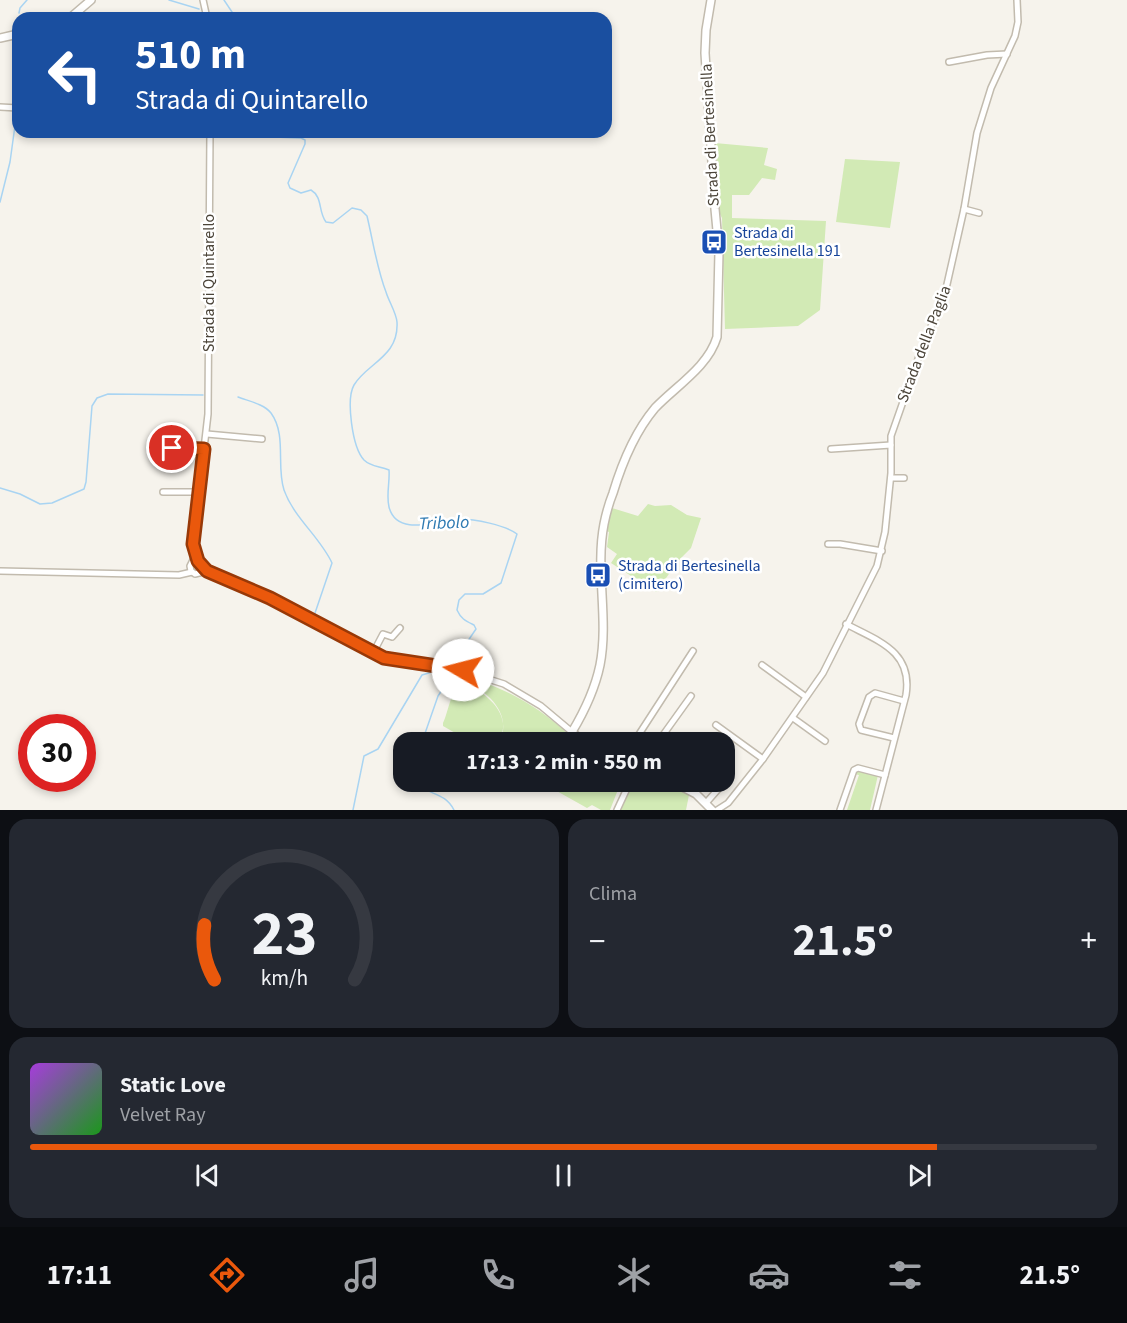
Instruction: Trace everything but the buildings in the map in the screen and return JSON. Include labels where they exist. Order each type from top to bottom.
[{"type":"street","points":[[77,12],[91,0]]},
{"type":"street","name":"Strada di Bertesinella","points":[[572,732],[589,698],[600,665],[604,524],[626,456],[645,422],[667,396],[704,360],[717,337],[719,252],[705,40],[711,0]]},
{"type":"street","name":"Strada della Paglia","points":[[717,810],[728,803],[763,759],[823,673],[877,566],[882,551],[891,478],[891,436],[925,339],[943,302],[964,209],[977,133],[991,88],[1007,54],[1018,22],[1017,0]]},
{"type":"street","points":[[949,62],[987,54],[1007,54]]},
{"type":"street","name":"Strada di Quintarello","points":[[192,572],[190,566],[195,556],[193,544],[207,434],[210,138]]},
{"type":"street","points":[[964,209],[979,213]]},
{"type":"street","points":[[207,434],[262,439]]},
{"type":"street","points":[[831,449],[891,444]]},
{"type":"street","points":[[172,448],[204,449]]},
{"type":"street","points":[[891,478],[904,478]]},
{"type":"street","points":[[163,492],[199,492]]},
{"type":"street","points":[[828,544],[882,551]]},
{"type":"street","points":[[195,556],[207,571],[279,602],[373,653],[396,662],[452,669],[490,678],[516,690],[548,711],[572,732]]},
{"type":"street","points":[[0,571],[179,575],[207,571]]},
{"type":"street","points":[[846,624],[890,648],[900,657],[908,683],[876,810]]},
{"type":"street","points":[[373,653],[383,634],[392,637],[400,628]]},
{"type":"street","points":[[640,732],[693,651]]},
{"type":"street","points":[[762,665],[806,697]]},
{"type":"street","points":[[894,738],[861,730],[859,724],[869,697],[875,693],[904,701]]},
{"type":"street","points":[[666,732],[691,696]]},
{"type":"street","points":[[792,718],[825,741]]},
{"type":"street","points":[[716,725],[763,759]]},
{"type":"street","points":[[840,810],[854,770],[858,768],[885,775]]},
{"type":"street","points":[[617,810],[625,792]]},
{"type":"street","points":[[692,792],[711,810]]},
{"type":"street","points":[[706,803],[716,792]]},
{"type":"green space","points":[[715,143],[768,148],[764,165],[777,169],[775,180],[762,178],[749,195],[732,195],[732,218],[826,221],[820,310],[798,326],[725,329],[722,218],[716,206]]},
{"type":"green space","points":[[845,159],[900,162],[890,228],[836,222]]},
{"type":"green space","points":[[648,504],[671,505],[687,515],[701,518],[691,548],[679,560],[656,592],[611,563],[617,554],[607,547],[609,532],[606,531],[612,508],[638,516]]},
{"type":"green space","points":[[455,675],[486,684],[516,697],[566,732],[503,732],[503,722],[496,704],[481,691],[462,681]]},
{"type":"green space","points":[[461,684],[468,686],[488,698],[501,716],[502,732],[454,732],[443,726],[457,687]]},
{"type":"green space","points":[[858,770],[878,775],[870,810],[847,810],[859,775],[854,774]]},
{"type":"green space","points":[[558,792],[617,792],[610,810],[601,810],[592,805],[587,808]]},
{"type":"green space","points":[[624,792],[683,792],[689,795],[686,810],[615,810]]},
{"type":"waterway","points":[[19,12],[27,0]]},
{"type":"waterway","points":[[169,0],[199,9]]},
{"type":"waterway","name":"Tribolo","points":[[224,0],[232,12]]},
{"type":"waterway","points":[[0,202],[13,138]]},
{"type":"waterway","name":"Tribolo","points":[[301,138],[305,140],[305,144],[288,183],[290,188],[301,193],[311,190],[315,193],[326,222],[333,223],[352,208],[361,210],[367,216],[380,274],[397,322],[393,344],[388,352],[360,377],[354,385],[350,401],[353,434],[360,454],[370,464],[389,470],[388,502],[393,516],[409,525],[459,519],[473,520],[498,525],[517,534],[501,583],[483,594],[465,594],[459,600],[457,610],[476,629],[453,667]]},
{"type":"waterway","points":[[0,488],[20,494],[40,504],[52,503],[84,489],[92,406],[97,398],[108,394],[203,395]]},
{"type":"waterway","points":[[238,397],[260,405],[271,413],[279,431],[282,481],[288,500],[332,563],[314,616]]},
{"type":"waterway","points":[[353,810],[364,756],[378,749],[422,675],[432,672],[448,673]]},
{"type":"waterway","name":"Tribolo","points":[[425,732],[438,696],[451,672]]},
{"type":"waterway","name":"Tribolo","points":[[431,792],[441,796],[454,810]]},
{"type":"place","name":"Strada di Bertesinella 191","points":[[714,242]]},
{"type":"place","name":"Strada di Bertesinella (cimitero)","points":[[598,575]]},
{"type":"route","points":[[172,448],[204,449],[193,551],[207,571],[270,598],[384,658],[396,662],[463,670]]}]
